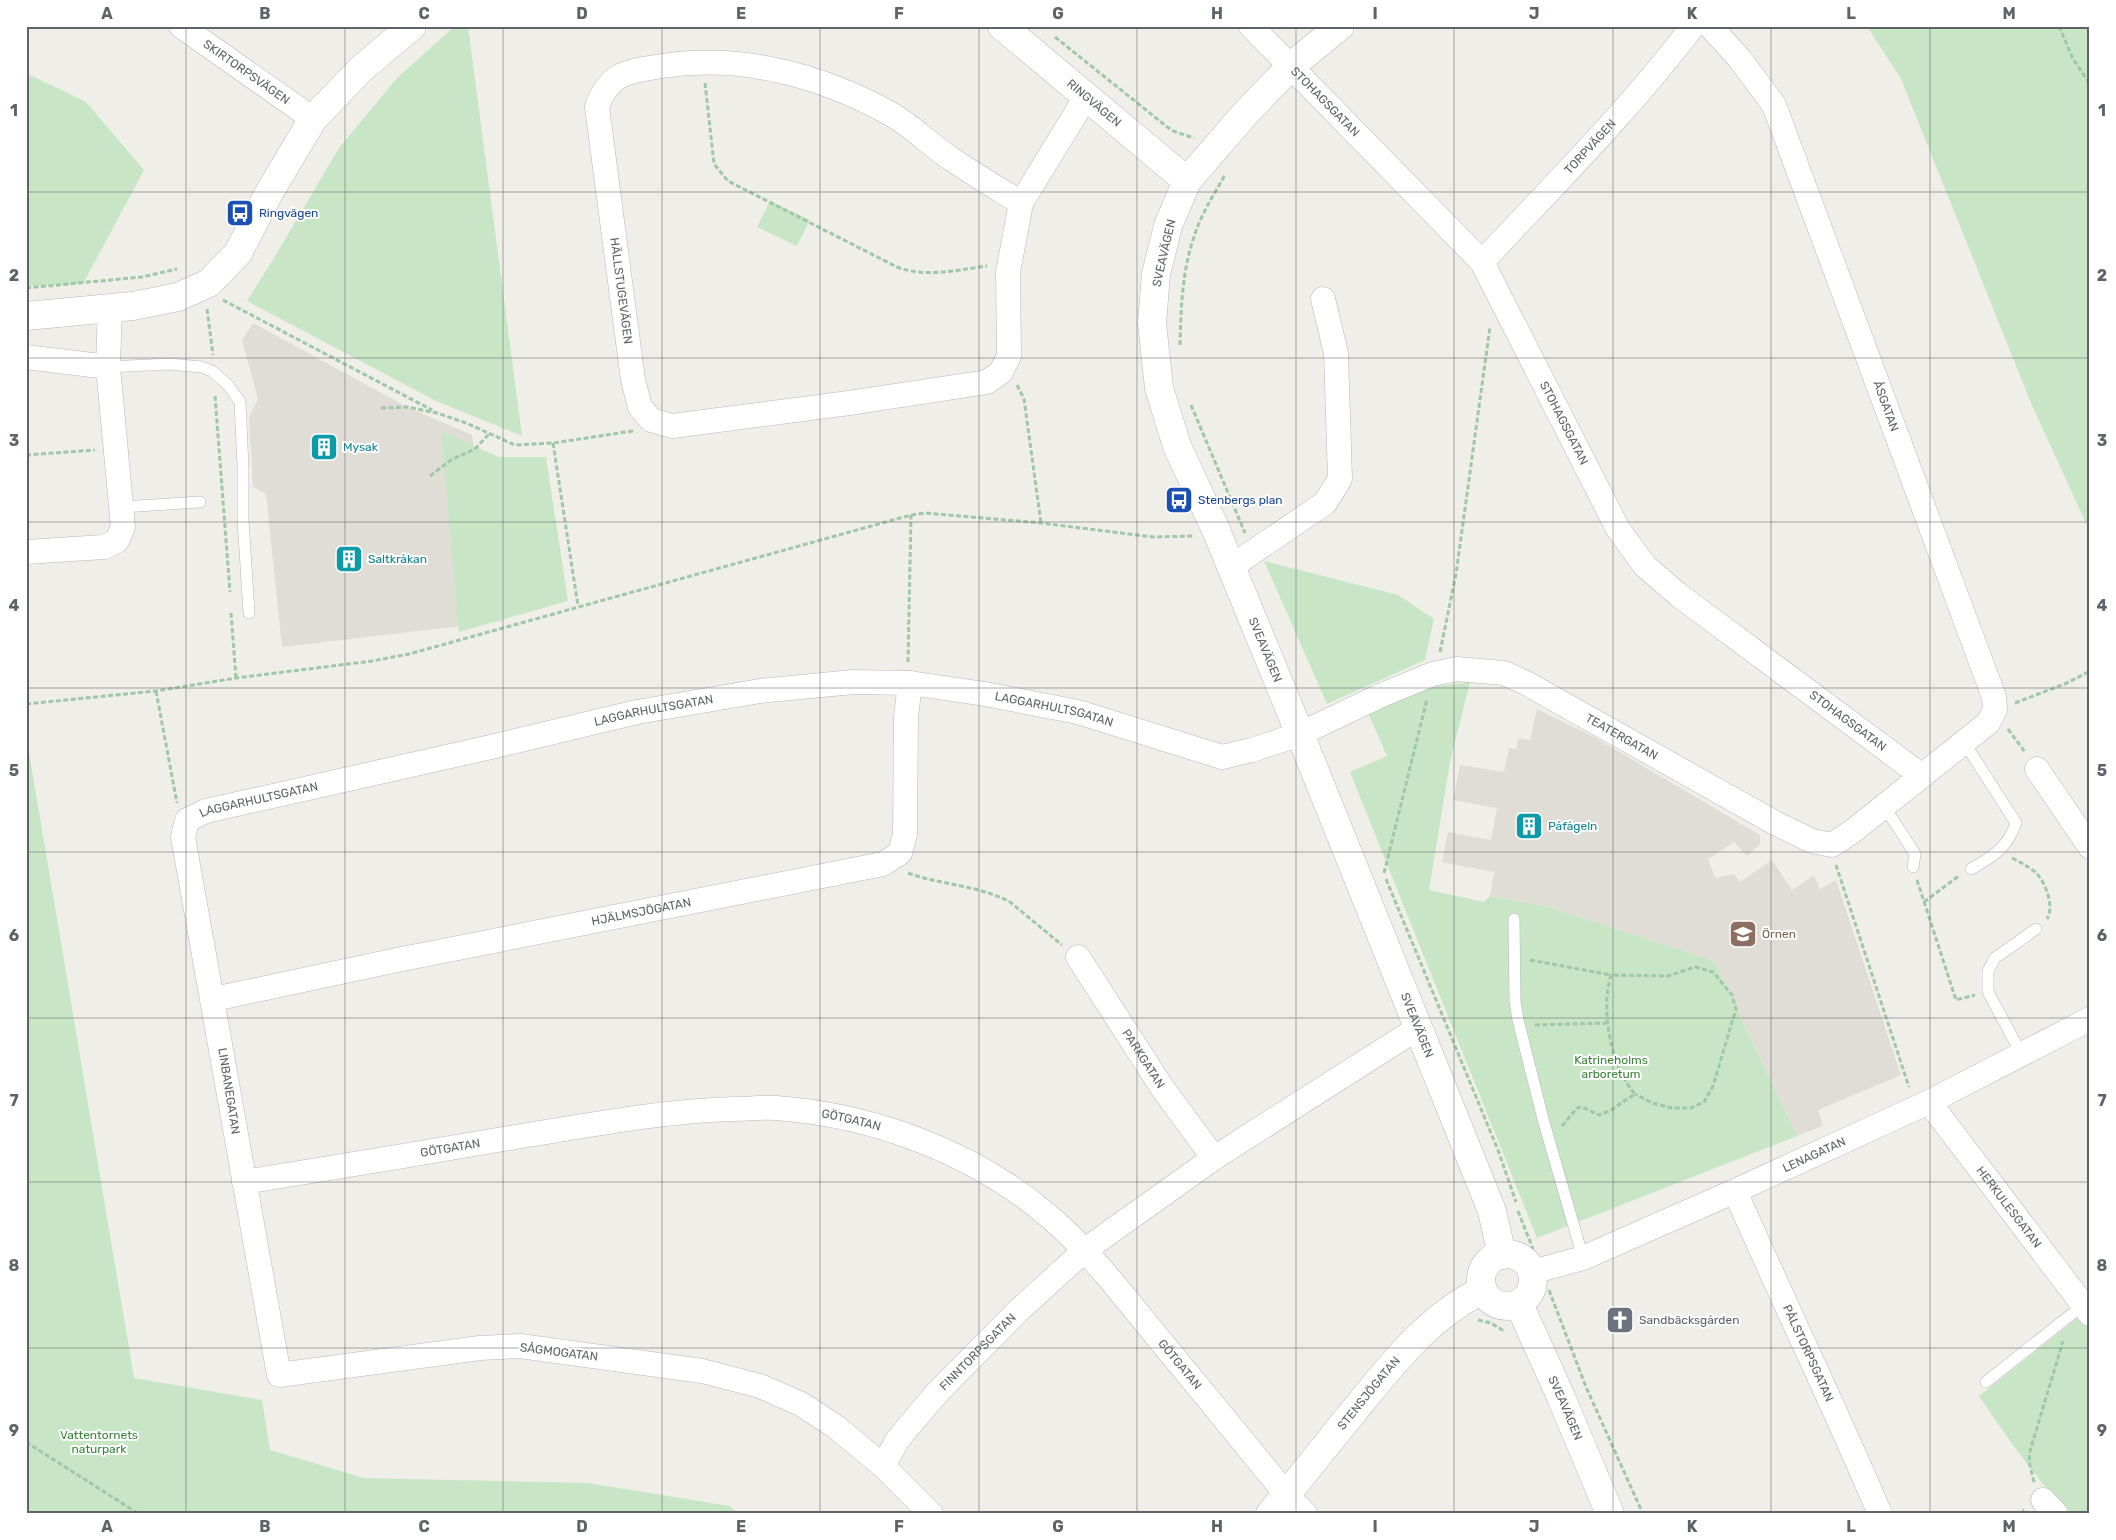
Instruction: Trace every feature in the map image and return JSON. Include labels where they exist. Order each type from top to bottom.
[{"type":"street","name":"SKIRTORPSVÄGEN","points":[[181,26],[312,119]]},
{"type":"street","points":[[26,316],[133,306],[178,297],[209,283],[238,253],[274,183],[312,119],[361,69],[412,26]]},
{"type":"street","name":"RINGVÄGEN","points":[[1002,26],[1187,181]]},
{"type":"street","name":"STOHAGSGATAN","points":[[1251,26],[1482,262],[1618,529],[1645,566],[1680,596],[1922,776]]},
{"type":"street","name":"SVEAVÄGEN","points":[[1340,26],[1290,67],[1187,181],[1168,226],[1156,274],[1152,323],[1159,388],[1177,446],[1228,526],[1231,567],[1492,1211],[1502,1254]]},
{"type":"street","name":"TORPVÄGEN","points":[[1482,262],[1674,52],[1693,26]]},
{"type":"street","name":"ÅSGATAN","points":[[1710,26],[1739,58],[1774,105],[1994,698],[1995,710]]},
{"type":"street","name":"HÄLLSTUGEVÄGEN","points":[[651,420],[640,408],[634,380],[597,107],[603,91],[623,73],[680,64],[732,64],[792,72],[839,88],[890,114],[950,158],[1021,203]]},
{"type":"street","points":[[651,420],[672,426],[839,405],[987,382],[1001,372],[1009,356],[1007,323],[1010,264],[1021,203],[1086,96]]},
{"type":"street","points":[[1231,567],[1325,503],[1340,479],[1336,353],[1323,299]]},
{"type":"street","points":[[26,552],[104,547],[117,541],[124,528],[108,367],[110,308]]},
{"type":"street","points":[[26,357],[108,367]]},
{"type":"street","name":"TEATERGATAN","points":[[1300,734],[1384,694],[1433,674],[1457,669],[1504,673],[1526,683],[1775,823],[1812,841],[1832,845]]},
{"type":"street","name":"LAGGARHULTSGATAN","points":[[214,999],[183,837],[188,820],[206,811],[637,712],[760,691],[853,682],[910,683],[984,694],[1078,712],[1222,757],[1252,750],[1300,734]]},
{"type":"street","name":"HJÄLMSJÖGATAN","points":[[214,999],[397,960],[883,864],[900,853],[905,834],[906,717],[910,683]]},
{"type":"street","points":[[1832,845],[1853,832],[1988,723],[1995,710]]},
{"type":"street","points":[[2037,769],[2090,847]]},
{"type":"street","name":"PARKGATAN","points":[[1078,957],[1163,1089],[1214,1158]]},
{"type":"street","name":"LINBANEGATAN","points":[[214,999],[244,1182]]},
{"type":"street","name":"LENAGATAN","points":[[1536,1271],[1582,1258],[1735,1191],[1929,1102],[2090,1019]]},
{"type":"street","points":[[1085,1250],[1214,1158],[1418,1028]]},
{"type":"street","name":"HERKULESGATAN","points":[[1929,1102],[2080,1312]]},
{"type":"street","name":"GÖTGATAN","points":[[244,1182],[610,1122],[699,1110],[775,1108],[840,1117],[898,1134],[956,1155],[1007,1185],[1051,1217],[1085,1250],[1287,1507]]},
{"type":"street","name":"SÅGMOGATAN","points":[[244,1182],[279,1376],[480,1348],[520,1346],[702,1371],[760,1386],[801,1404],[836,1427],[883,1466],[930,1514]]},
{"type":"street","name":"PÅLSTORPSGATAN","points":[[1735,1191],[1781,1298],[1848,1438],[1880,1514]]},
{"type":"street","name":"FINNTORPSGATAN","points":[[883,1466],[898,1439],[937,1393],[1018,1312],[1085,1250]]},
{"type":"street","points":[[1502,1254],[1520,1257],[1536,1271],[1532,1291],[1526,1299],[1518,1304],[1502,1306],[1494,1303],[1483,1290],[1482,1275],[1484,1268],[1488,1262],[1502,1254]]},
{"type":"street","name":"STENSJÖGATAN","points":[[1287,1507],[1380,1378],[1422,1332],[1460,1301],[1483,1290]]},
{"type":"street","name":"SVEAVÄGEN","points":[[1518,1304],[1610,1514]]},
{"type":"lane","points":[[108,367],[169,364],[202,367],[214,373],[228,384],[240,402],[243,519],[249,613]]},
{"type":"lane","points":[[122,507],[200,502]]},
{"type":"lane","points":[[1964,742],[2016,823],[2011,838],[2000,851],[1971,869]]},
{"type":"lane","points":[[1884,806],[1915,854],[1913,867]]},
{"type":"lane","points":[[1514,919],[1516,1014],[1582,1258]]},
{"type":"lane","points":[[2022,1055],[1988,992],[1988,971],[1995,958],[2036,929]]},
{"type":"lane","points":[[1986,1382],[2080,1312]]},
{"type":"path","points":[[2060,26],[2073,59],[2090,84]]},
{"type":"path","points":[[1050,33],[1166,126],[1173,131],[1198,140],[1230,167],[1204,212],[1188,256],[1181,292],[1180,346]]},
{"type":"path","points":[[703,64],[714,164],[728,181],[912,273],[926,274],[1010,264]]},
{"type":"path","points":[[26,288],[142,277],[174,270],[190,264],[210,323],[230,600]]},
{"type":"path","points":[[199,287],[437,413],[515,446],[553,443],[633,431],[642,428],[651,420]]},
{"type":"path","points":[[1384,873],[1446,626],[1456,574],[1486,347],[1492,315],[1500,298]]},
{"type":"path","points":[[1001,372],[1018,386],[1024,399],[1041,523]]},
{"type":"path","points":[[1189,398],[1228,526],[1253,552]]},
{"type":"path","points":[[381,408],[407,407],[437,413]]},
{"type":"path","points":[[430,476],[451,460],[475,449],[489,434]]},
{"type":"path","points":[[553,443],[578,606]]},
{"type":"path","points":[[26,455],[116,448]]},
{"type":"path","points":[[26,704],[156,691],[236,678],[372,661],[409,654],[476,637],[578,606],[650,588],[910,515],[941,513],[1153,537],[1191,537],[1228,526]]},
{"type":"path","points":[[910,515],[908,661],[910,683]]},
{"type":"path","points":[[231,610],[236,678]]},
{"type":"path","points":[[2037,769],[1995,710],[2035,696],[2090,671]]},
{"type":"path","points":[[156,691],[176,800],[188,820]]},
{"type":"path","points":[[1832,845],[1833,855],[1909,1086],[1915,1094],[1929,1102]]},
{"type":"path","points":[[2000,851],[2036,872],[2051,901],[2050,915],[2045,923],[2036,929]]},
{"type":"path","points":[[883,864],[915,876],[960,885],[1000,897],[1010,902],[1078,957]]},
{"type":"path","points":[[1380,864],[1498,1150],[1536,1271],[1643,1514]]},
{"type":"path","points":[[1913,867],[1956,1000],[1988,992]]},
{"type":"path","points":[[1924,902],[1953,879],[1971,869]]},
{"type":"path","points":[[1514,957],[1611,975],[1668,976],[1695,967],[1713,972],[1732,995],[1736,1009],[1713,1086],[1704,1102],[1691,1108],[1672,1108],[1652,1104],[1635,1094],[1627,1084],[1607,1023],[1607,993],[1611,975]]},
{"type":"path","points":[[1536,1025],[1607,1023]]},
{"type":"path","points":[[1547,1132],[1563,1125],[1577,1108],[1582,1107],[1599,1115],[1611,1110],[1635,1094]]},
{"type":"path","points":[[2049,1507],[2031,1473],[2030,1451],[2065,1334],[2080,1312]]},
{"type":"path","points":[[1474,1321],[1483,1320],[1506,1332]]},
{"type":"path","points":[[1538,1346],[1565,1334]]},
{"type":"path","points":[[26,1442],[139,1514]]},
{"type":"shaded area","points":[[253,323],[407,407],[472,435],[503,621],[282,647],[266,494],[253,487],[249,417],[258,399],[242,340]]},
{"type":"shaded area","name":"Örnen","points":[[1537,709],[1594,737],[1760,835],[1760,844],[1747,856],[1734,842],[1708,859],[1715,878],[1734,874],[1740,882],[1772,860],[1792,890],[1814,875],[1820,889],[1836,880],[1901,1075],[1818,1110],[1823,1126],[1797,1136],[1714,961],[1549,907],[1490,896],[1494,872],[1442,862],[1448,832],[1491,840],[1497,808],[1453,800],[1460,765],[1504,772],[1509,748],[1516,749],[1519,738],[1530,740]]},
{"type":"green space","points":[[455,26],[468,26],[522,436],[436,401],[247,301],[339,148],[397,78]]},
{"type":"green space","points":[[1867,26],[2090,26],[2090,532],[2031,403],[1901,79]]},
{"type":"green space","points":[[26,73],[86,102],[144,170],[83,284],[26,286]]},
{"type":"green space","points":[[770,201],[810,220],[797,246],[757,227]]},
{"type":"green space","points":[[441,431],[499,457],[546,457],[568,601],[459,632]]},
{"type":"green space","points":[[1264,561],[1398,595],[1434,619],[1425,660],[1327,704]]},
{"type":"green space","name":"Katrineholms arboretum","points":[[1470,682],[1450,762],[1429,890],[1484,902],[1490,896],[1549,907],[1714,961],[1797,1136],[1537,1238],[1350,772],[1387,756],[1368,713],[1421,688]]},
{"type":"green space","name":"Vattentornets naturpark","points":[[26,734],[134,1378],[262,1400],[270,1450],[364,1478],[588,1483],[730,1506],[739,1514],[26,1514]]},
{"type":"green space","points":[[2081,1315],[2090,1327],[2090,1514],[2069,1514],[2022,1457],[1979,1396]]},
{"type":"place","name":"Ringvägen","points":[[240,213]]},
{"type":"place","name":"Mysak","points":[[324,447]]},
{"type":"place","name":"Stenbergs plan","points":[[1179,500]]},
{"type":"place","name":"Saltkråkan","points":[[349,559]]},
{"type":"place","name":"Påfågeln","points":[[1529,826]]},
{"type":"place","name":"Örnen","points":[[1743,934]]},
{"type":"place","name":"Sandbäcksgården","points":[[1620,1320]]}]
